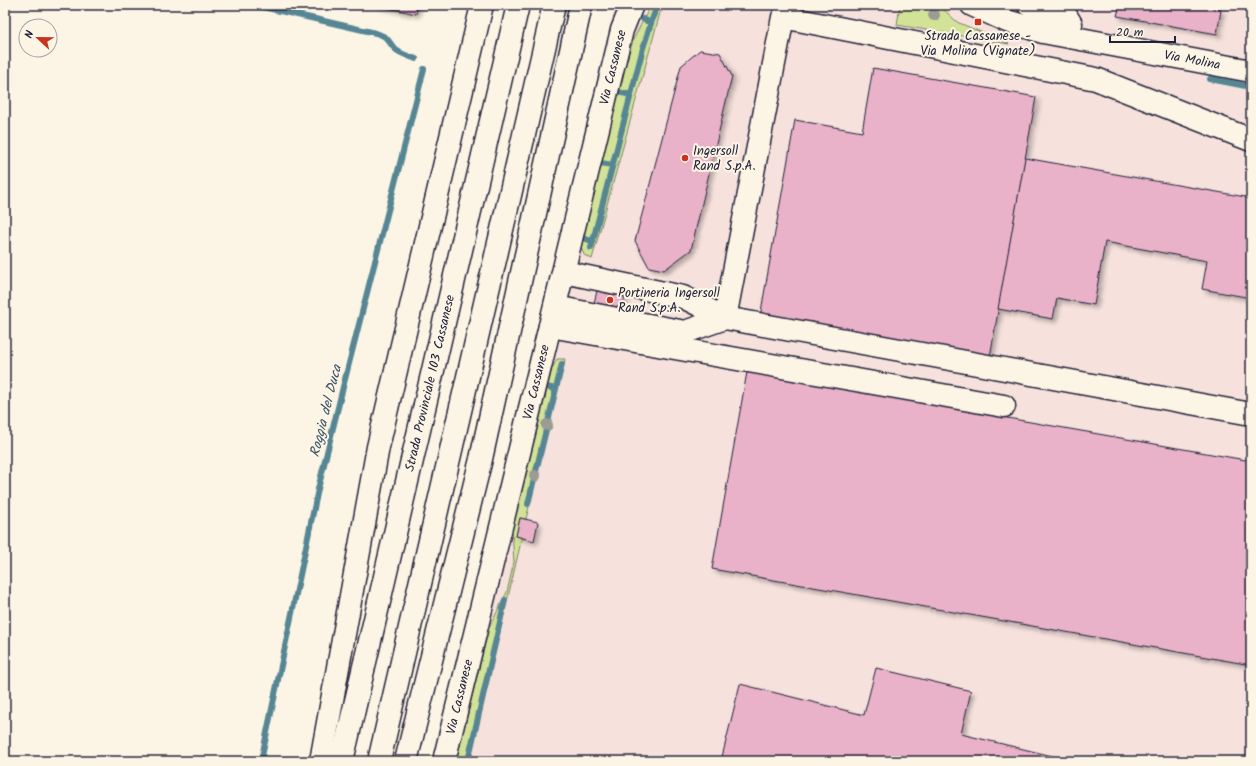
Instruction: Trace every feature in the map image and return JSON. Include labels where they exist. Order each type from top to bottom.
[{"type":"main road","points":[[321,761],[378,447],[482,5]]},
{"type":"main road","name":"Strada Provinciale 103 Cassanese","points":[[342,761],[518,5]]},
{"type":"main road","points":[[379,761],[554,5]]},
{"type":"main road","points":[[406,761],[481,460],[581,5]]},
{"type":"main road","name":"Via Cassanese","points":[[444,761],[622,30],[632,5]]},
{"type":"main road","name":"Via Molina","points":[[972,5],[1007,21],[1043,32],[1251,71]]},
{"type":"main road","name":"Via Molina","points":[[1003,5],[1023,13],[1061,16],[1251,58]]},
{"type":"main road","points":[[1028,5],[1061,16]]},
{"type":"main road","points":[[725,318],[782,17],[1096,79],[1251,140]]},
{"type":"main road","points":[[564,272],[683,297],[725,318],[1251,414]]},
{"type":"main road","points":[[553,317],[685,332],[725,318]]},
{"type":"main road","points":[[553,317],[1004,406]]},
{"type":"shaded area","points":[[615,5],[1251,5],[1251,761],[434,761]]},
{"type":"green space","points":[[651,5],[667,5],[660,13],[592,259],[584,255],[581,247],[625,64],[634,38]]},
{"type":"green space","points":[[900,5],[939,5],[957,22],[1009,44],[897,25]]},
{"type":"green space","points":[[557,359],[565,359],[526,519],[520,518],[516,536],[522,537],[470,761],[456,761],[489,628],[507,592],[514,562],[512,531],[552,369]]},
{"type":"building","points":[[374,5],[418,5],[416,14]]},
{"type":"building","points":[[1120,5],[1214,5],[1213,9],[1221,10],[1217,34],[1117,16]]},
{"type":"building","name":"Ingersoll Rand S.p.A.","points":[[700,50],[720,53],[732,76],[691,250],[664,270],[649,267],[635,241],[681,66]]},
{"type":"building","points":[[873,68],[1036,97],[990,357],[760,317],[795,120],[862,132]]},
{"type":"building","points":[[1025,158],[1251,198],[1251,298],[1202,289],[1207,261],[1105,242],[1094,305],[1057,298],[1053,319],[998,309]]},
{"type":"building","name":"Portineria Ingersoll Rand S.p.A.","points":[[597,291],[625,297],[622,308],[594,303]]},
{"type":"building","points":[[747,372],[1251,461],[1251,665],[712,569]]},
{"type":"building","points":[[520,518],[538,522],[534,541],[516,536]]},
{"type":"building","points":[[876,668],[971,691],[961,734],[1073,761],[721,761],[740,684],[864,715]]},
{"type":"waterway","points":[[254,5],[376,33],[386,38],[397,51],[416,59]]},
{"type":"waterway","points":[[591,248],[643,48],[654,14],[659,5]]},
{"type":"waterway","points":[[643,19],[651,23]]},
{"type":"waterway","name":"Roggia del Duca","points":[[261,761],[318,489],[424,69]]},
{"type":"waterway","points":[[1210,79],[1251,87]]},
{"type":"waterway","points":[[618,92],[631,95]]},
{"type":"waterway","points":[[601,163],[612,165]]},
{"type":"waterway","points":[[583,238],[592,241]]},
{"type":"waterway","points":[[528,504],[562,364]]},
{"type":"waterway","points":[[547,387],[555,389]]},
{"type":"waterway","points":[[468,761],[505,600]]},
{"type":"place","name":"Strada Cassanese - Via Molina (Vignate)","points":[[978,22]]},
{"type":"place","name":"Ingersoll Rand S.p.A.","points":[[685,158]]},
{"type":"place","name":"Portineria Ingersoll Rand S.p.A.","points":[[610,300]]}]
